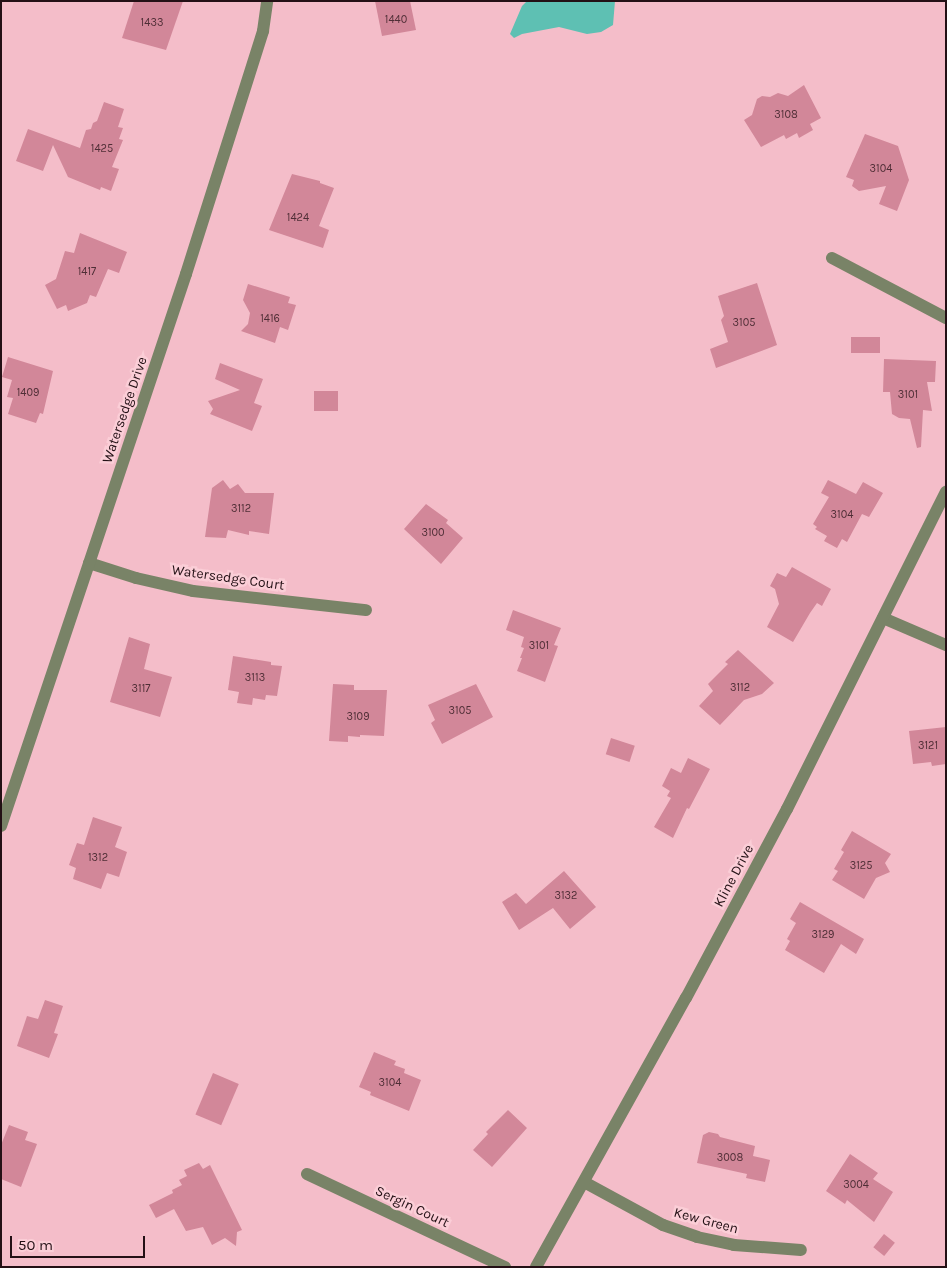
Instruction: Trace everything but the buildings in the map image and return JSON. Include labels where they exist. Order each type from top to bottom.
[{"type":"street","name":"Watersedge Drive","points":[[1,826],[186,274],[263,31],[267,1]]},
{"type":"street","points":[[832,258],[946,318]]},
{"type":"street","name":"Kline Drive","points":[[536,1267],[686,998],[782,817],[946,492]]},
{"type":"street","name":"Watersedge Court","points":[[89,563],[136,578],[193,591],[366,610]]},
{"type":"street","points":[[883,618],[946,645]]},
{"type":"street","name":"Sergin Court","points":[[307,1174],[505,1267]]},
{"type":"street","name":"Kew Green","points":[[584,1182],[663,1225],[698,1237],[734,1245],[801,1250]]},
{"type":"shaded area","points":[[527,1],[615,1],[613,25],[601,32],[587,34],[559,27],[522,34],[514,38],[510,34],[522,6]]}]
